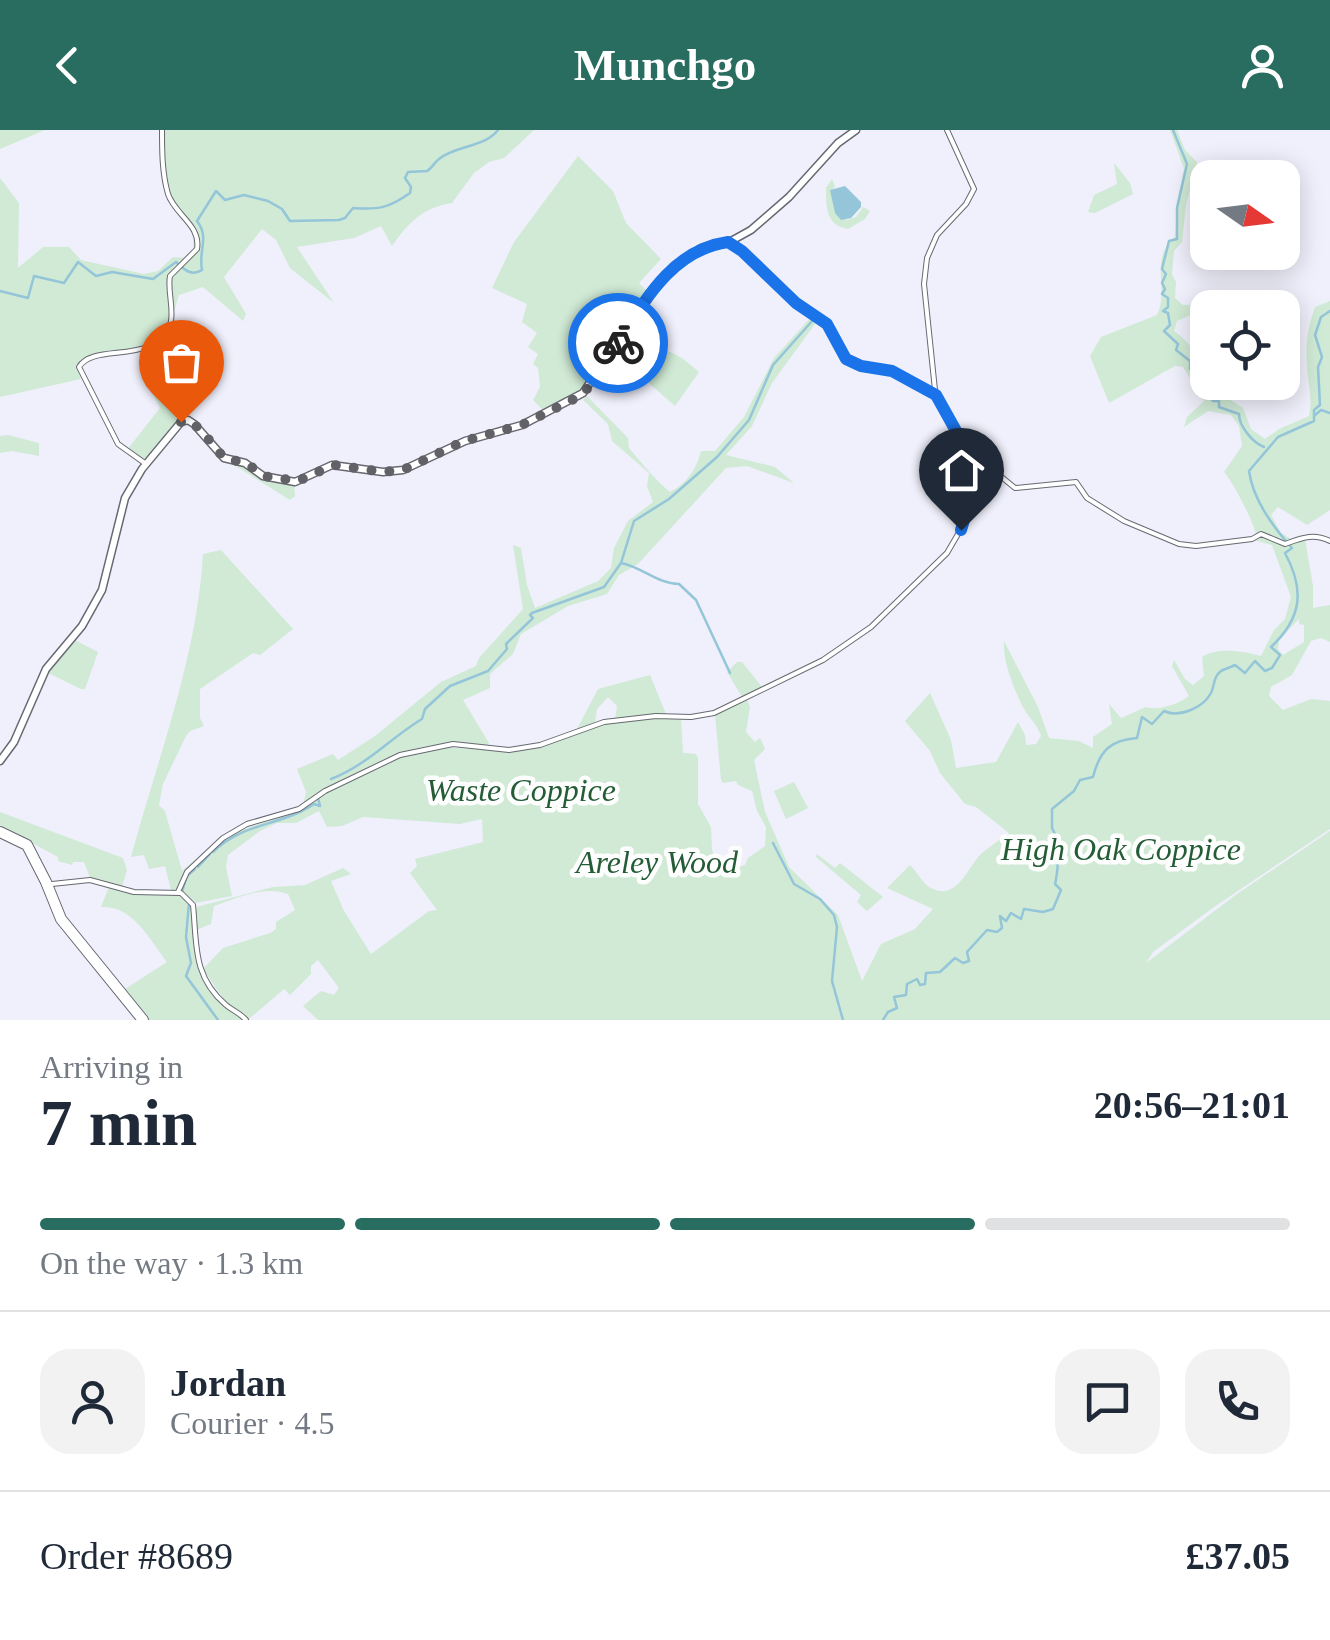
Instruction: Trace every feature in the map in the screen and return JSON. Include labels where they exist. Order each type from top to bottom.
[{"type":"main road","points":[[0,832],[26,846],[60,919],[143,1020]]},
{"type":"street","points":[[146,464],[118,444],[103,408],[81,376],[79,365],[86,358],[140,350],[166,331],[171,320],[168,283],[176,268],[196,251],[198,241],[168,194],[162,163],[162,130]]},
{"type":"street","points":[[0,760],[14,742],[48,666],[82,626],[102,590],[119,512],[146,464],[179,424],[188,420],[200,429],[224,458],[245,463],[268,477],[298,481],[334,465],[383,472],[410,468],[464,441],[522,425],[588,388],[666,274],[696,251],[741,237],[780,206],[838,143],[856,130]]},
{"type":"street","points":[[948,130],[974,189],[933,242],[926,265],[925,292],[936,395],[965,447],[1015,488],[1076,482],[1087,498],[1124,522],[1184,546],[1252,540],[1260,534],[1285,544],[1306,536],[1330,541]]},
{"type":"street","points":[[728,242],[796,303],[827,324],[846,359],[892,371],[936,395]]},
{"type":"street","points":[[178,892],[187,872],[223,838],[256,821],[298,810],[325,791],[400,755],[453,744],[508,750],[540,745],[600,722],[656,716],[691,718],[714,713],[823,660],[871,627],[947,553],[961,530],[986,466]]},
{"type":"street","points":[[47,885],[80,879],[140,892],[178,892],[193,905],[194,946],[211,987],[246,1020]]},
{"type":"green space","points":[[0,130],[45,130],[0,149]]},
{"type":"green space","points":[[164,130],[534,130],[504,158],[489,162],[474,173],[452,203],[417,217],[392,246],[381,226],[354,238],[297,247],[334,303],[290,268],[276,240],[262,229],[224,277],[246,314],[243,321],[203,287],[179,295],[172,318],[171,279],[200,243],[167,185]]},
{"type":"green space","points":[[1170,130],[1177,130],[1185,150],[1195,160],[1190,160],[1182,242],[1174,251],[1172,274],[1175,298],[1183,305],[1190,305],[1190,315],[1177,321],[1174,331],[1190,346],[1190,378],[1183,367],[1175,366],[1109,403],[1090,356],[1101,337],[1157,315],[1162,295],[1161,264],[1175,237],[1184,169]]},
{"type":"green space","points":[[578,156],[613,191],[626,223],[661,259],[639,283],[648,292],[582,390],[545,412],[533,400],[540,387],[538,368],[533,364],[538,354],[528,347],[537,333],[522,322],[527,304],[492,288],[514,242]]},
{"type":"green space","points":[[1114,163],[1130,183],[1133,194],[1095,213],[1088,212],[1094,195],[1117,184]]},
{"type":"green space","points":[[0,178],[19,203],[18,268],[43,247],[69,247],[81,260],[144,274],[158,271],[173,257],[185,258],[171,271],[167,281],[169,323],[155,341],[131,350],[83,358],[76,366],[81,379],[0,397]]},
{"type":"green space","points":[[832,179],[835,187],[831,190],[846,220],[856,217],[863,207],[870,211],[865,219],[848,229],[835,224],[829,214],[826,188]]},
{"type":"green space","points":[[1330,301],[1330,510],[1307,525],[1278,507],[1271,515],[1281,533],[1293,540],[1281,543],[1265,534],[1256,536],[1243,503],[1224,472],[1242,446],[1239,426],[1231,415],[1208,411],[1184,427],[1187,417],[1204,401],[1231,400],[1243,408],[1251,429],[1265,439],[1309,416],[1309,329],[1315,307]]},
{"type":"green space","points":[[812,316],[818,320],[772,383],[752,426],[726,455],[775,467],[794,483],[747,466],[726,468],[638,564],[619,575],[607,594],[568,606],[521,634],[513,654],[490,674],[490,688],[463,700],[489,743],[487,746],[421,747],[390,757],[362,774],[404,756],[440,747],[508,751],[535,748],[603,723],[681,718],[683,753],[696,754],[698,758],[698,804],[711,827],[712,850],[719,869],[725,872],[745,865],[748,858],[765,846],[766,827],[752,791],[736,781],[721,780],[715,714],[747,699],[750,707],[746,732],[755,742],[760,738],[765,749],[754,760],[765,812],[789,867],[838,915],[862,981],[881,944],[915,929],[933,909],[887,888],[910,865],[929,887],[949,890],[962,880],[982,853],[1009,833],[976,807],[965,804],[905,721],[930,693],[951,740],[956,768],[996,762],[1018,722],[1026,745],[1036,744],[1041,736],[1013,685],[1004,641],[1038,707],[1049,738],[1079,741],[1093,748],[1093,737],[1112,724],[1109,704],[1121,718],[1146,707],[1168,706],[1189,696],[1172,666],[1174,660],[1193,685],[1204,676],[1202,657],[1208,654],[1230,651],[1261,656],[1274,630],[1285,619],[1291,597],[1272,545],[1253,540],[1264,536],[1286,545],[1305,539],[1313,608],[1330,605],[1330,642],[1321,638],[1311,641],[1292,675],[1271,687],[1269,696],[1283,710],[1311,699],[1330,701],[1330,829],[1214,907],[1153,952],[1146,963],[1237,894],[1330,831],[1330,1020],[318,1020],[303,1006],[321,991],[334,995],[339,988],[318,960],[311,966],[311,974],[290,995],[284,989],[248,1020],[226,1003],[203,969],[223,948],[270,933],[276,929],[276,922],[295,910],[288,894],[251,894],[214,906],[211,924],[194,931],[196,907],[273,887],[305,885],[343,868],[351,874],[331,881],[344,911],[371,954],[429,911],[437,910],[410,873],[417,866],[415,859],[483,842],[482,819],[460,824],[363,817],[342,826],[327,827],[319,811],[296,823],[277,823],[260,831],[228,855],[226,867],[232,896],[196,903],[182,891],[190,874],[232,835],[302,808],[316,798],[315,795],[303,805],[306,792],[297,769],[333,754],[338,760],[375,736],[441,682],[476,666],[523,609],[513,545],[521,548],[535,608],[598,581],[611,568],[614,548],[628,521],[653,502],[647,486],[649,473],[612,441],[608,424],[583,400],[587,396],[628,438],[629,448],[670,492],[690,475],[701,451],[715,451],[744,417],[774,358]],"holes":[[[1299,619],[1299,624],[1304,625],[1304,642],[1283,655],[1278,649],[1279,640]]]},
{"type":"green space","points":[[660,347],[699,372],[675,406],[643,378]]},
{"type":"green space","points":[[167,376],[189,417],[146,460],[127,450],[160,408],[150,387]]},
{"type":"green space","points":[[0,436],[39,443],[39,456],[0,453]]},
{"type":"green space","points":[[226,460],[241,463],[255,474],[294,483],[295,496],[290,500]]},
{"type":"green space","points":[[221,550],[293,629],[260,655],[253,653],[200,689],[200,718],[204,726],[186,736],[163,784],[159,805],[165,811],[182,871],[218,840],[185,871],[176,891],[171,890],[165,866],[149,869],[144,855],[131,857],[185,669],[203,554]]},
{"type":"green space","points":[[73,639],[98,652],[85,689],[46,672]]},
{"type":"green space","points":[[742,662],[762,687],[742,697],[727,672]]},
{"type":"green space","points":[[650,675],[666,714],[615,719],[617,706],[608,697],[597,709],[595,722],[577,729],[598,689]]},
{"type":"green space","points":[[794,782],[808,808],[786,819],[774,791]]},
{"type":"green space","points":[[0,812],[123,858],[127,870],[122,887],[90,878],[84,862],[72,865],[58,861],[58,857],[34,844],[32,848],[0,831]]},
{"type":"green space","points":[[817,854],[835,868],[840,863],[883,897],[867,911],[857,902],[861,895]]},
{"type":"green space","points":[[109,887],[180,895],[191,905],[201,972],[214,992],[244,1020],[145,1020],[122,991],[167,962],[131,918],[101,907]]},
{"type":"water","points":[[845,186],[861,202],[861,207],[851,218],[841,220],[835,213],[830,190]]},
{"type":"waterway","points":[[0,291],[28,298],[34,276],[64,283],[78,262],[96,276],[112,272],[153,279],[176,262],[188,271],[198,272],[202,270],[203,239],[197,221],[216,191],[225,200],[244,195],[268,201],[282,209],[290,221],[339,220],[353,208],[376,208],[396,202],[410,193],[405,178],[408,172],[427,171],[446,154],[485,140],[498,130]]},
{"type":"waterway","points":[[1173,130],[1187,164],[1177,208],[1177,239],[1169,241],[1162,269],[1166,274],[1162,294],[1168,298],[1168,307],[1163,311],[1168,313],[1170,325],[1164,331],[1178,344],[1176,350],[1190,361],[1190,369],[1204,375],[1201,380],[1205,392],[1213,401],[1219,401],[1219,407],[1239,414],[1247,433],[1264,447]]},
{"type":"waterway","points":[[883,1020],[897,1008],[894,997],[906,995],[907,984],[917,979],[920,985],[925,984],[926,973],[940,972],[955,958],[963,963],[969,961],[967,952],[987,930],[997,932],[1002,928],[1000,916],[1006,921],[1011,913],[1021,919],[1024,909],[1053,909],[1061,890],[1055,884],[1060,844],[1052,828],[1052,809],[1074,791],[1080,780],[1093,777],[1108,748],[1137,738],[1142,717],[1152,724],[1164,711],[1177,713],[1197,707],[1211,693],[1218,673],[1235,665],[1245,673],[1255,661],[1265,671],[1272,668],[1280,655],[1271,647],[1289,625],[1298,591],[1285,553],[1292,548],[1265,512],[1249,471],[1278,437],[1314,421],[1314,410],[1320,405],[1318,367],[1322,357],[1315,335],[1321,317],[1330,311]]},
{"type":"waterway","points":[[331,779],[356,767],[422,719],[425,709],[450,686],[488,671],[507,649],[506,644],[533,618],[532,613],[604,587],[621,563],[634,521],[669,499],[717,457],[749,420],[773,365],[813,320]]},
{"type":"waterway","points":[[1315,415],[1321,410],[1330,413]]},
{"type":"waterway","points":[[621,563],[679,584],[696,600],[730,673]]},
{"type":"waterway","points":[[213,852],[250,829],[289,817],[314,804],[320,806],[318,798]]},
{"type":"waterway","points":[[773,843],[794,884],[820,899],[834,915],[837,927],[832,981],[843,1020]]},
{"type":"waterway","points":[[198,867],[210,854]]},
{"type":"waterway","points":[[182,892],[187,876],[195,869]]},
{"type":"waterway","points":[[189,903],[186,937],[191,963],[186,976],[218,1020]]},
{"type":"way so far","points":[[181,422],[188,420],[194,424],[224,458],[245,463],[268,477],[298,481],[334,465],[383,472],[403,470],[464,441],[522,425],[578,397],[618,343]]},
{"type":"route","points":[[618,343],[666,274],[701,248],[728,242],[796,303],[827,324],[846,359],[892,371],[936,395],[965,447],[986,466],[961,530]]},
{"type":"park label","name":"Waste Coppice","points":[[521,790]]},
{"type":"park label","name":"High Oak Coppice","points":[[1121,849]]},
{"type":"park label","name":"Areley Wood","points":[[657,862]]}]
